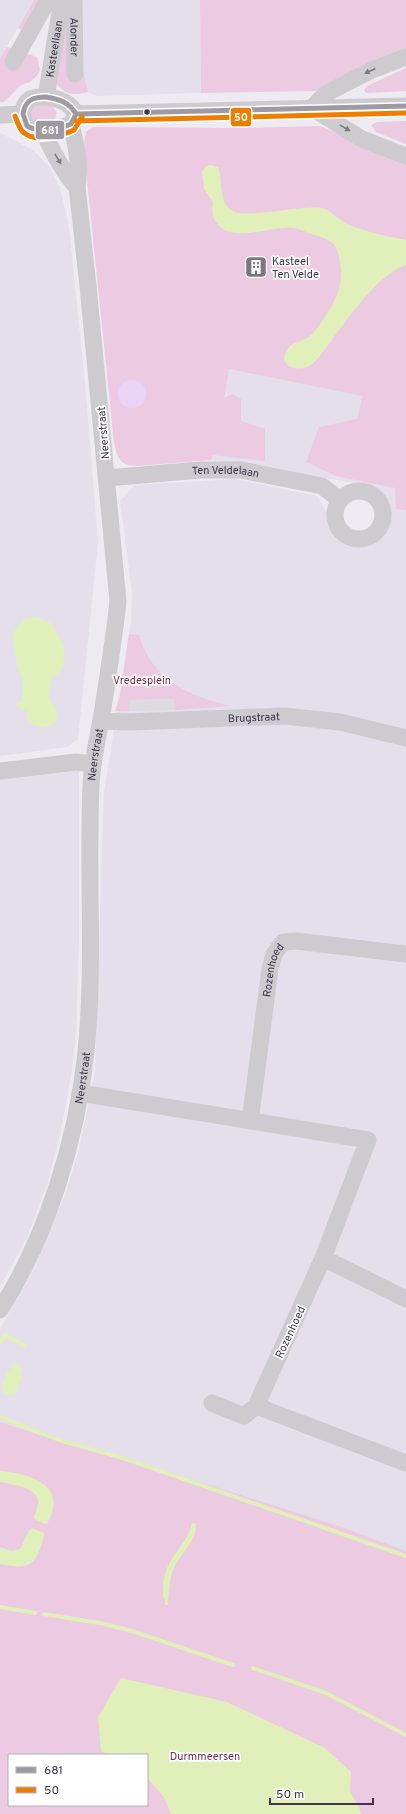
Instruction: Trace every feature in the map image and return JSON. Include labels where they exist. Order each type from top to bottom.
[{"type":"street","name":"Kasteellaan","points":[[13,62],[48,0]]},
{"type":"street","name":"Kasteellaan","points":[[46,97],[62,0]]},
{"type":"street","name":"Alonder","points":[[74,0],[75,74]]},
{"type":"street","points":[[312,108],[325,94],[372,70],[406,57]]},
{"type":"street","points":[[74,119],[73,108],[64,102],[46,97],[31,99],[24,106],[22,114],[25,123],[30,128],[58,129],[74,119],[312,108],[406,106]]},
{"type":"street","points":[[312,108],[362,139],[406,156]]},
{"type":"street","points":[[0,115],[22,114]]},
{"type":"street","name":"Neerstraat","points":[[0,1310],[29,1258],[48,1213],[66,1155],[80,1093],[86,1053],[89,1010],[91,784],[93,764],[113,648],[118,601],[77,187],[79,176],[74,119]]},
{"type":"street","points":[[43,129],[48,143],[69,179],[77,187]]},
{"type":"street","name":"Ten Veldelaan","points":[[106,478],[200,470],[241,470],[322,486],[340,500]]},
{"type":"street","name":"Brugstraat","points":[[101,721],[128,722],[285,716],[340,722],[406,738]]},
{"type":"street","points":[[0,771],[76,762],[93,764]]},
{"type":"street","name":"Rozenhoed","points":[[250,1121],[270,969],[274,954],[283,942],[296,942],[406,954]]},
{"type":"street","name":"Rozenhoed","points":[[80,1093],[368,1140],[324,1258],[256,1406]]},
{"type":"street","points":[[324,1258],[406,1299]]},
{"type":"street","points":[[212,1403],[244,1416],[256,1406],[406,1463]]},
{"type":"shaded area","points":[[0,0],[34,0],[0,58]]},
{"type":"shaded area","points":[[82,0],[200,0],[201,93],[97,96],[88,92],[82,77]]},
{"type":"shaded area","points":[[0,133],[33,150],[50,168],[60,188],[69,227],[85,383],[98,543],[78,739],[67,747],[0,756]]},
{"type":"shaded area","points":[[211,165],[218,167],[223,197],[228,207],[233,211],[240,213],[261,213],[301,208],[321,208],[327,210],[354,227],[376,234],[406,240],[406,265],[395,270],[371,291],[348,318],[320,356],[309,366],[299,369],[294,368],[286,364],[285,355],[289,347],[312,334],[327,314],[335,300],[341,277],[340,261],[337,250],[331,242],[294,228],[241,233],[222,229],[214,217],[212,210],[213,202],[204,189],[202,172],[206,166]]},
{"type":"shaded area","points":[[229,369],[406,404],[406,1551],[342,1527],[137,1462],[97,1453],[0,1422],[0,1329],[35,1268],[65,1195],[79,1149],[95,1071],[104,792],[131,622],[132,592],[120,501],[135,485],[234,479],[317,496],[344,541],[367,545],[388,524],[386,500],[374,486],[211,460]]},
{"type":"shaded area","points":[[38,617],[51,623],[65,649],[63,665],[59,673],[52,679],[48,697],[56,708],[57,719],[51,726],[44,727],[32,725],[28,721],[27,711],[14,705],[22,701],[23,680],[17,666],[13,641],[14,631],[24,619]]},
{"type":"shaded area","points":[[174,699],[175,710],[129,711],[129,700]]},
{"type":"shaded area","points":[[79,770],[79,942],[76,1034],[72,1069],[63,1120],[48,1182],[27,1237],[0,1287],[0,776]]},
{"type":"shaded area","points":[[15,1363],[23,1369],[20,1375],[23,1377],[19,1383],[17,1393],[8,1395],[3,1392],[2,1383],[7,1376],[5,1372],[9,1371]]},
{"type":"shaded area","points":[[0,1471],[12,1472],[34,1479],[43,1484],[50,1491],[54,1500],[53,1511],[47,1524],[37,1521],[34,1518],[38,1500],[33,1492],[16,1485],[0,1482]]},
{"type":"shaded area","points":[[192,1523],[196,1524],[194,1537],[172,1572],[168,1605],[165,1605],[163,1583],[165,1574],[172,1558],[187,1537]]},
{"type":"shaded area","points":[[32,1528],[44,1533],[39,1553],[35,1559],[26,1566],[0,1564],[0,1547],[11,1551],[20,1549],[28,1532]]},
{"type":"shaded area","name":"Durmmeersen","points":[[121,1678],[227,1702],[325,1748],[351,1772],[350,1791],[362,1814],[171,1814],[164,1797],[148,1779],[148,1754],[106,1754],[101,1751],[98,1717]]},
{"type":"green space","points":[[34,0],[44,0],[25,32],[18,28]]},
{"type":"green space","points":[[200,0],[406,0],[406,52],[396,55],[316,91],[201,93]]},
{"type":"green space","points":[[65,3],[88,92],[70,94],[59,87],[56,83]]},
{"type":"green space","points":[[7,47],[37,57],[40,70],[36,77],[30,82],[21,85],[4,102],[0,102],[0,58]]},
{"type":"green space","points":[[406,68],[406,91],[366,93],[364,90],[367,86]]},
{"type":"green space","points":[[34,105],[48,105],[53,108],[57,113],[55,119],[50,123],[30,120],[29,109]]},
{"type":"green space","points":[[406,121],[406,144],[376,132],[371,125],[377,122]]},
{"type":"green space","points":[[320,126],[406,160],[406,510],[396,509],[395,488],[336,476],[306,462],[319,427],[357,419],[363,396],[229,369],[224,398],[232,394],[241,399],[241,421],[265,429],[265,461],[213,455],[211,460],[138,466],[124,463],[117,454],[114,443],[88,189],[84,143],[86,132],[93,127],[240,128]]},
{"type":"green space","name":"Vredesplein","points":[[129,634],[139,635],[145,650],[153,663],[174,684],[201,697],[231,706],[175,710],[174,699],[129,700],[129,711],[115,711],[120,696]]},
{"type":"green space","points":[[0,1422],[97,1453],[137,1462],[342,1527],[406,1551],[406,1814],[0,1814]]},
{"type":"sand","points":[[132,380],[142,384],[146,394],[142,404],[132,408],[122,404],[118,394],[122,384]]},
{"type":"waterway","points":[[0,1342],[5,1335],[25,1346]]},
{"type":"waterway","points":[[0,1417],[59,1440],[126,1459],[406,1556]]},
{"type":"waterway","points":[[0,1607],[35,1613]]},
{"type":"waterway","points":[[44,1614],[105,1624],[135,1632],[233,1665]]},
{"type":"waterway","points":[[253,1668],[326,1693],[406,1735]]},
{"type":"transit line","name":"681","points":[[46,97],[59,100],[67,104],[73,110],[76,114],[71,124],[49,130],[38,130],[27,126],[23,114],[26,105],[30,100],[46,97]]},
{"type":"transit line","name":"681","points":[[76,114],[406,106]]},
{"type":"transit line","name":"50","points":[[76,121],[406,113]]},
{"type":"transit line","name":"50","points":[[15,116],[22,131],[27,135],[40,138],[62,135],[74,130],[82,117]]},
{"type":"place","name":"Kasteel Ten Velde","points":[[256,267]]}]
